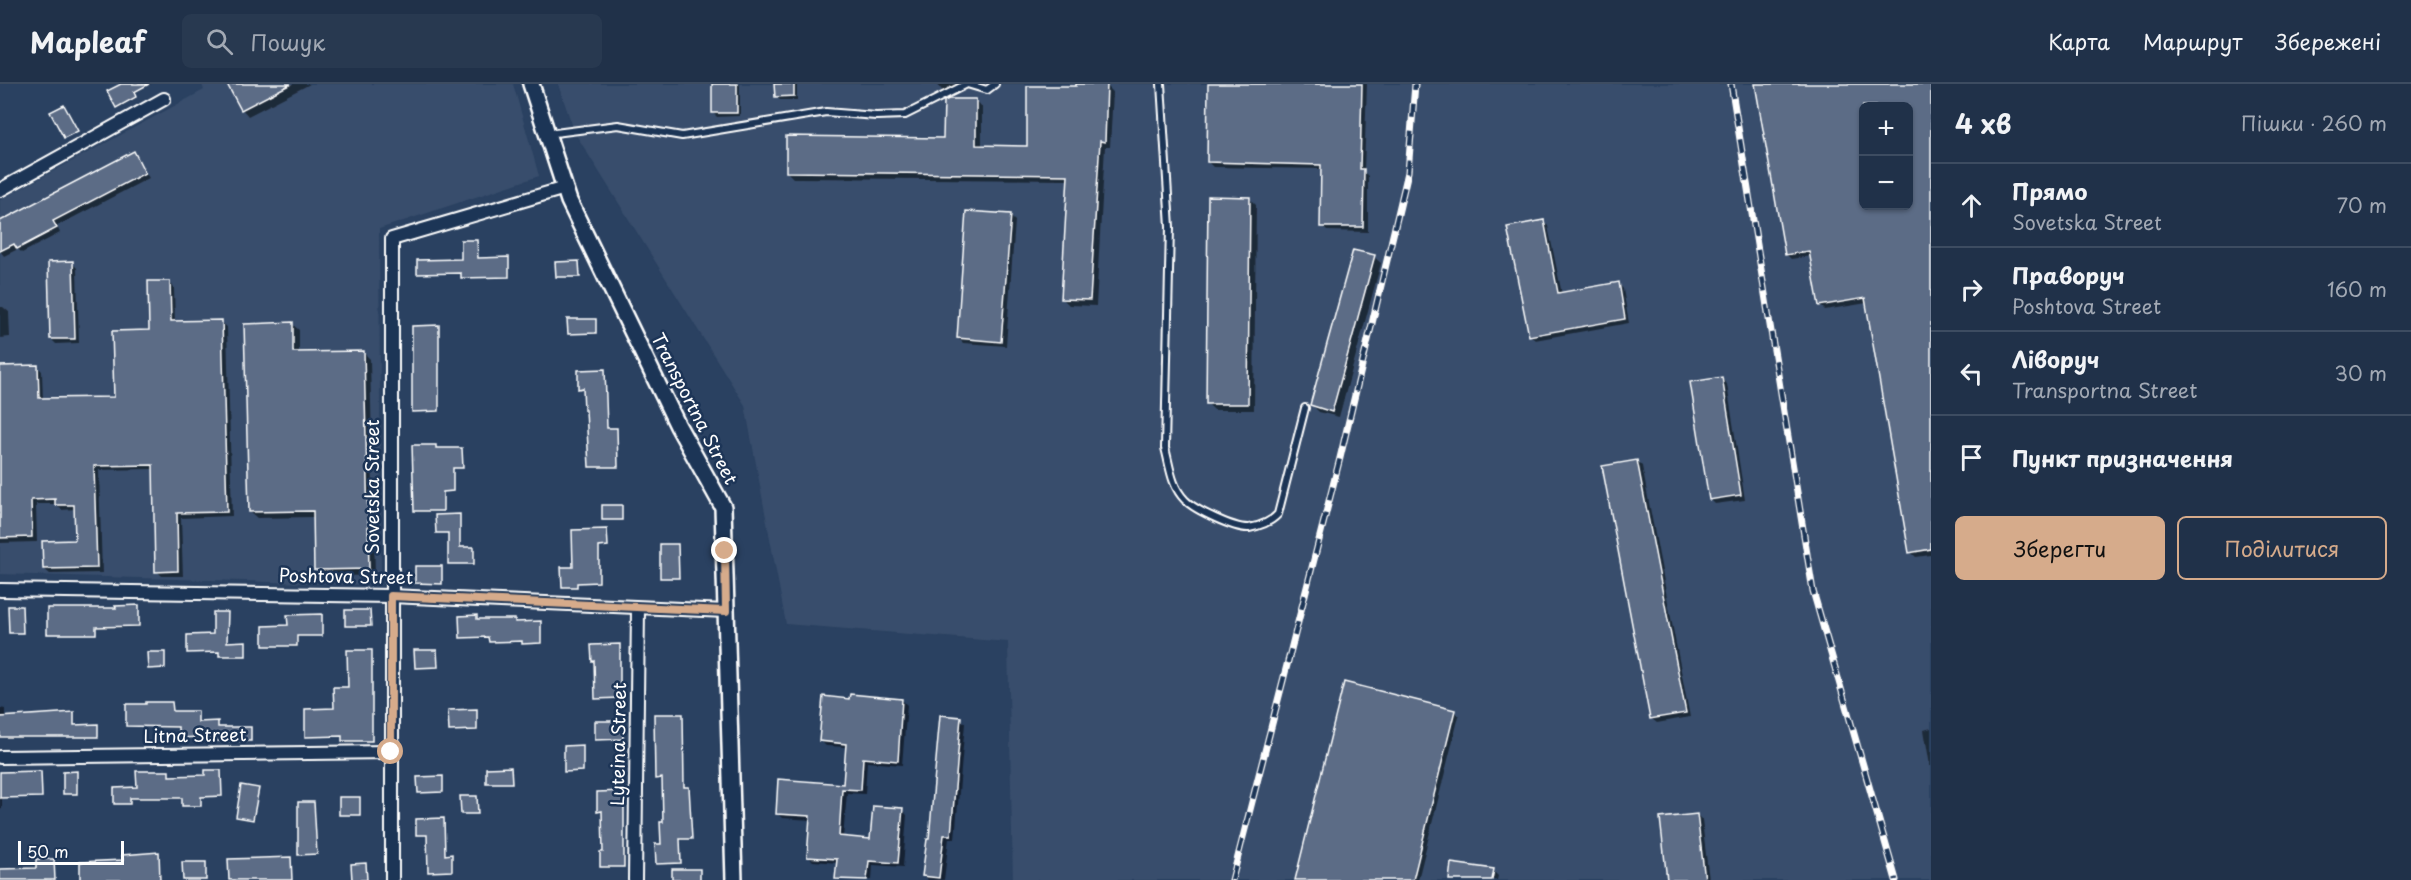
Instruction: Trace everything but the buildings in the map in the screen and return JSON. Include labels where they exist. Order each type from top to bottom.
[{"type":"street","name":"Transportna Street","points":[[531,84],[569,201],[678,426],[723,507],[734,880]]},
{"type":"street","points":[[0,190],[164,99]]},
{"type":"street","name":"Sovetska Street","points":[[392,880],[392,239],[565,188]]},
{"type":"street","name":"Poshtova Street","points":[[0,590],[391,596],[726,611]]},
{"type":"street","name":"Lyteina Street","points":[[635,880],[638,608]]},
{"type":"street","name":"Litna Street","points":[[0,757],[391,752]]},
{"type":"lane","points":[[547,134],[618,125],[682,136],[826,112],[876,117],[905,115],[967,84],[987,90],[995,84]]},
{"type":"lane","points":[[1161,84],[1170,227],[1165,448],[1173,483],[1185,501],[1214,518],[1247,528],[1271,522],[1278,514],[1305,408]]},
{"type":"shaded area","points":[[202,84],[513,84],[539,176],[379,229],[381,585],[0,574],[0,200],[204,90]]},
{"type":"shaded area","points":[[558,84],[1931,84],[1931,880],[1013,880],[1008,642],[786,624],[745,405],[575,133]]},
{"type":"railway","points":[[1232,880],[1340,458],[1408,172],[1415,84]]},
{"type":"railway","points":[[1731,84],[1813,591],[1896,880]]},
{"type":"route","points":[[391,752],[391,596],[726,611],[725,551]]}]
